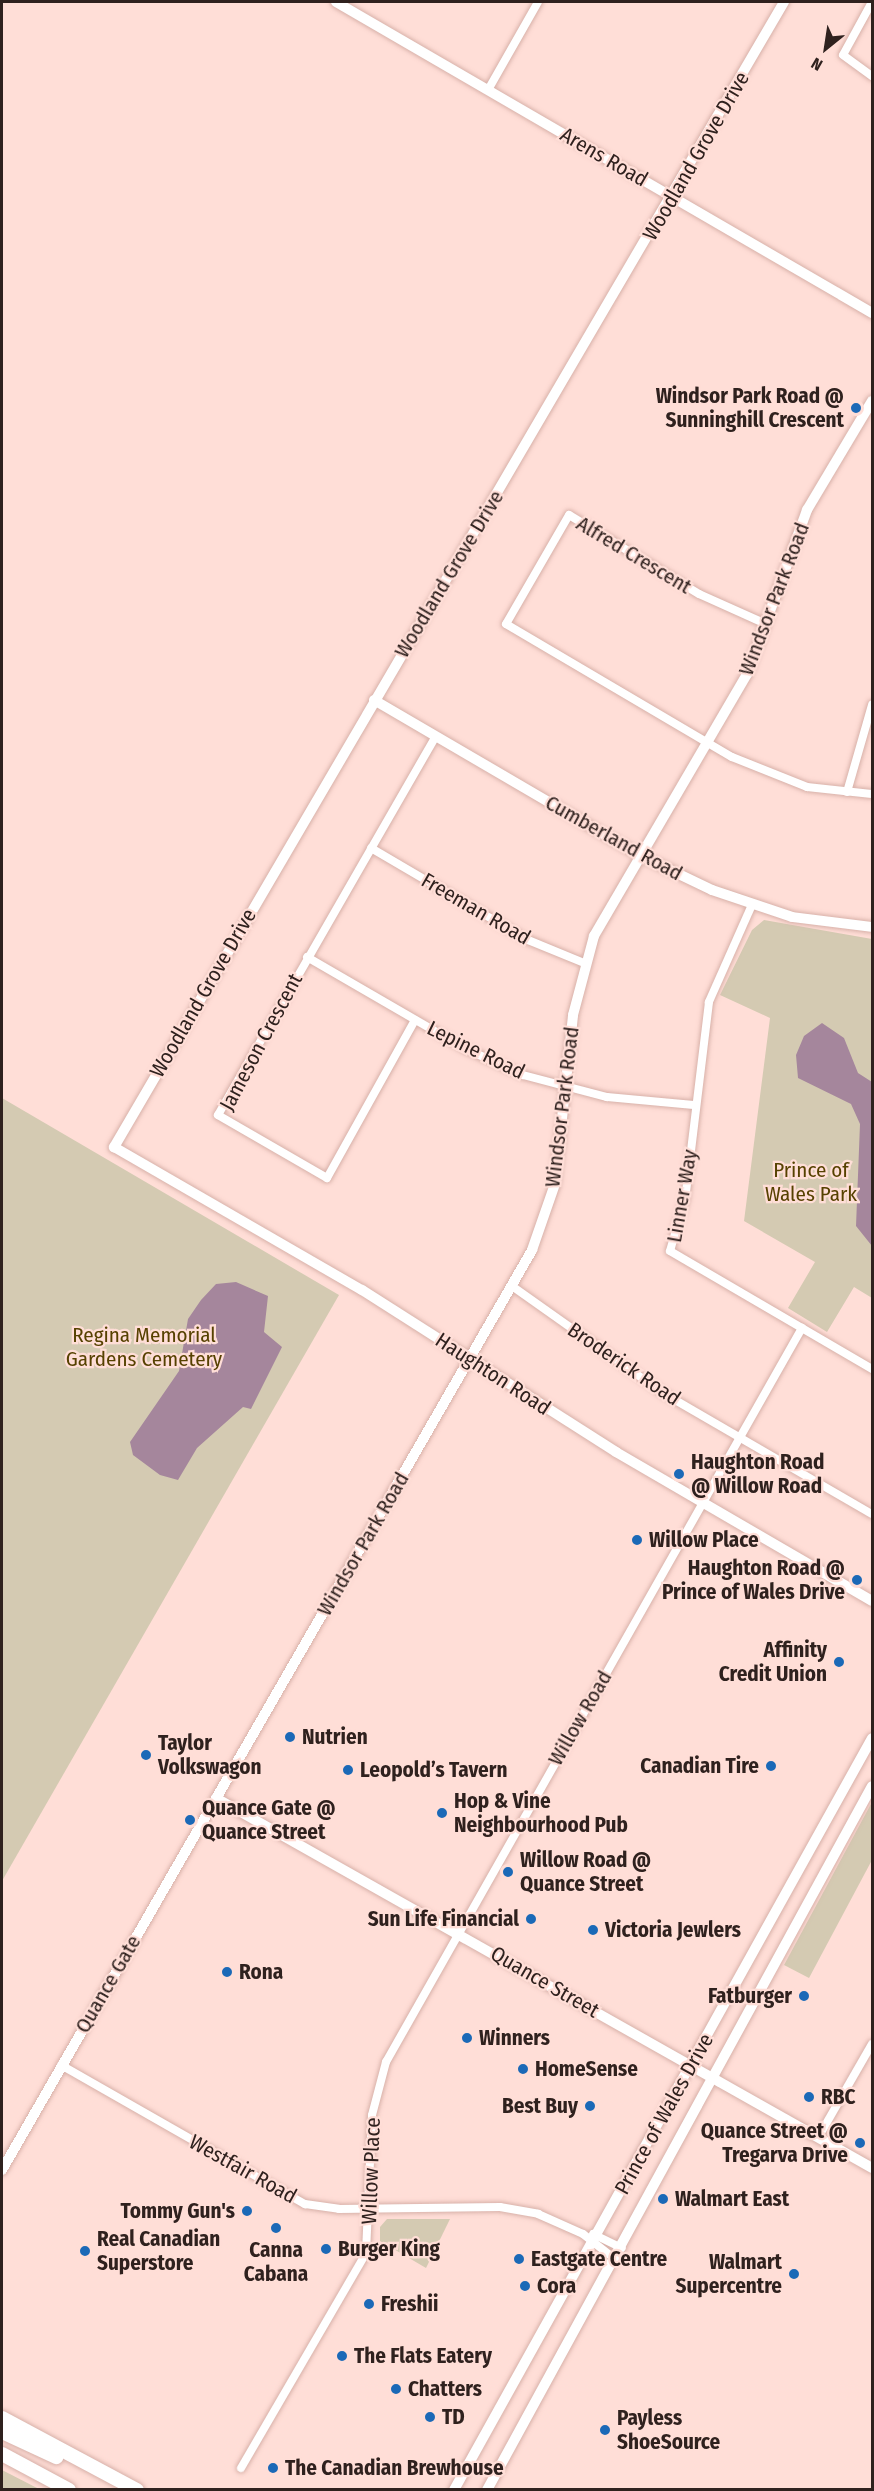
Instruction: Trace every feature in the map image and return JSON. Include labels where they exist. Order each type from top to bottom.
[{"type":"highway","points":[[2,2418],[135,2490]]},
{"type":"highway","points":[[2,2432],[135,2490]]},
{"type":"highway","points":[[2,2454],[69,2490]]},
{"type":"street","name":"Arens Road","points":[[336,2],[873,313]]},
{"type":"street","points":[[488,90],[538,2]]},
{"type":"street","name":"Woodland Grove Drive","points":[[114,1147],[374,700],[673,197],[784,2]]},
{"type":"street","points":[[872,2],[843,55],[873,76]]},
{"type":"street","name":"Windsor Park Road","points":[[216,1798],[512,1286],[551,1201],[584,963],[639,855],[708,743],[747,674],[807,510],[872,402]]},
{"type":"street","name":"Alfred Crescent","points":[[708,743],[506,624],[569,516],[699,594],[766,624]]},
{"type":"street","name":"Cumberland Road","points":[[374,700],[639,855],[752,907],[873,927]]},
{"type":"street","points":[[847,792],[873,705]]},
{"type":"street","name":"Jameson Crescent","points":[[415,1020],[327,1178],[218,1115],[436,736]]},
{"type":"street","points":[[708,743],[774,775],[847,792],[873,794]]},
{"type":"street","name":"Freeman Road","points":[[371,848],[528,940],[584,963]]},
{"type":"street","name":"Linner Way","points":[[752,907],[709,1002],[694,1105],[685,1199],[670,1251],[802,1328]]},
{"type":"street","name":"Lepine Road","points":[[307,957],[415,1020],[501,1066],[565,1088],[694,1105]]},
{"type":"street","name":"Haughton Road","points":[[114,1147],[470,1359],[702,1502],[873,1601]]},
{"type":"street","name":"Broderick Road","points":[[512,1286],[633,1373],[873,1514]]},
{"type":"street","points":[[702,1502],[802,1328],[873,1369]]},
{"type":"street","name":"Willow Road","points":[[457,1933],[702,1502]]},
{"type":"street","name":"Prince of Wales Drive","points":[[454,2490],[873,1738]]},
{"type":"street","name":"Prince of Wales Drive","points":[[487,2490],[623,2248],[873,1786]]},
{"type":"street","name":"Quance Street","points":[[216,1798],[873,2168]]},
{"type":"street","name":"Quance Gate","points":[[2,2170],[216,1798]]},
{"type":"street","name":"Willow Place","points":[[242,2468],[366,2253],[377,2084],[457,1933]]},
{"type":"street","points":[[819,2136],[873,2044]]},
{"type":"street","name":"Westfair Road","points":[[61,2065],[296,2200],[368,2210],[500,2207],[538,2214],[583,2234],[597,2234],[623,2248]]},
{"type":"street","points":[[583,2234],[591,2246],[616,2260]]},
{"type":"green space","name":"Prince of Wales Park","points":[[764,920],[872,939],[872,1298],[854,1287],[827,1332],[788,1308],[815,1262],[744,1221],[770,1018],[720,995],[752,930]]},
{"type":"green space","name":"Regina Memorial Gardens Cemetery","points":[[2,1098],[339,1295],[2,1881]]},
{"type":"green space","points":[[872,1802],[872,1860],[809,1978],[784,1965]]},
{"type":"green space","points":[[387,2219],[450,2219],[426,2268],[380,2241],[380,2227]]},
{"type":"green space","points":[[2,2470],[39,2489],[2,2489]]},
{"type":"shaded area","points":[[822,1023],[844,1038],[858,1073],[872,1082],[872,1246],[856,1226],[860,1124],[851,1104],[798,1078],[796,1055],[804,1036]]},
{"type":"shaded area","points":[[236,1282],[268,1296],[264,1332],[282,1347],[251,1409],[243,1407],[197,1448],[178,1480],[160,1475],[133,1455],[130,1442],[179,1371],[188,1319],[216,1284]]},
{"type":"place","name":"Windsor Park Road @ Sunninghill Crescent","points":[[856,408]]},
{"type":"place","name":"Haughton Road @ Willow Road","points":[[679,1474]]},
{"type":"place","name":"Willow Place","points":[[637,1540]]},
{"type":"place","name":"Haughton Road @ Prince of Wales Drive","points":[[857,1580]]},
{"type":"place","name":"Affinity Credit Union","points":[[839,1662]]},
{"type":"place","name":"Nutrien","points":[[290,1737]]},
{"type":"place","name":"Taylor Volkswagon","points":[[146,1755]]},
{"type":"place","name":"Canadian Tire","points":[[771,1766]]},
{"type":"place","name":"Leopold’s Tavern","points":[[348,1770]]},
{"type":"place","name":"Hop & Vine Neighbourhood Pub","points":[[442,1813]]},
{"type":"place","name":"Quance Gate @ Quance Street","points":[[190,1820]]},
{"type":"place","name":"Willow Road @ Quance Street","points":[[508,1872]]},
{"type":"place","name":"Sun Life Financial","points":[[531,1919]]},
{"type":"place","name":"Victoria Jewlers","points":[[593,1930]]},
{"type":"place","name":"Rona","points":[[227,1972]]},
{"type":"place","name":"Fatburger","points":[[804,1996]]},
{"type":"place","name":"Winners","points":[[467,2038]]},
{"type":"place","name":"HomeSense","points":[[523,2069]]},
{"type":"place","name":"RBC","points":[[809,2097]]},
{"type":"place","name":"Best Buy","points":[[590,2106]]},
{"type":"place","name":"Quance Street @ Tregarva Drive","points":[[860,2143]]},
{"type":"place","name":"Walmart East","points":[[663,2199]]},
{"type":"place","name":"Tommy Gun's","points":[[247,2211]]},
{"type":"place","name":"Canna Cabana","points":[[276,2228]]},
{"type":"place","name":"Burger King","points":[[326,2249]]},
{"type":"place","name":"Real Canadian Superstore","points":[[85,2251]]},
{"type":"place","name":"Eastgate Centre","points":[[519,2259]]},
{"type":"place","name":"Walmart Supercentre","points":[[794,2274]]},
{"type":"place","name":"Cora","points":[[525,2286]]},
{"type":"place","name":"Freshii","points":[[369,2304]]},
{"type":"place","name":"The Flats Eatery","points":[[342,2356]]},
{"type":"place","name":"Chatters","points":[[396,2389]]},
{"type":"place","name":"TD","points":[[430,2417]]},
{"type":"place","name":"Payless ShoeSource","points":[[605,2430]]},
{"type":"place","name":"The Canadian Brewhouse","points":[[273,2468]]}]
